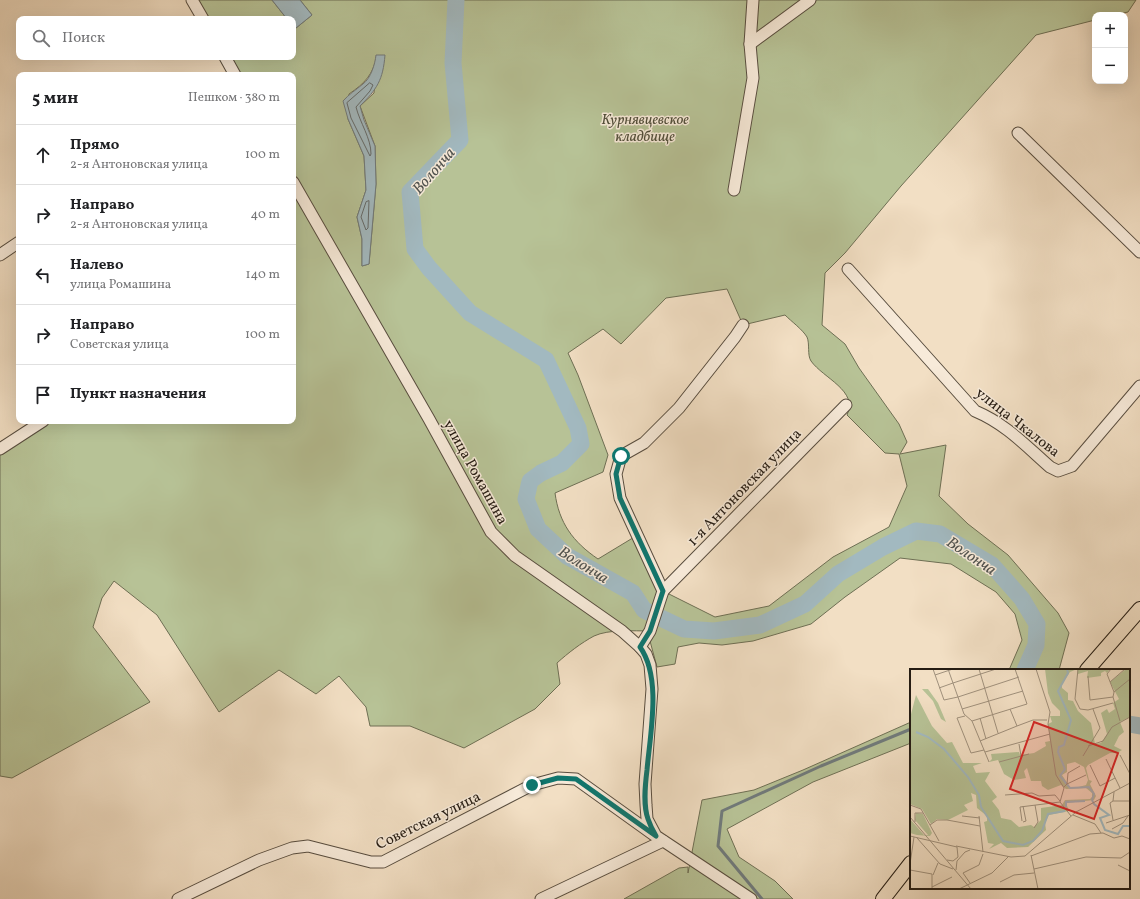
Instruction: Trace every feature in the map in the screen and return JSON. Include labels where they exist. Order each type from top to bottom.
[{"type":"main road","points":[[1088,669],[1140,609]]},
{"type":"main road","points":[[883,899],[910,864]]},
{"type":"street","points":[[192,0],[201,16]]},
{"type":"street","points":[[734,190],[753,78],[750,44],[753,0]]},
{"type":"street","points":[[750,44],[810,0]]},
{"type":"street","points":[[227,60],[233,72]]},
{"type":"street","points":[[1018,133],[1140,252]]},
{"type":"street","name":"улица Ромашина","points":[[296,187],[429,419],[491,532],[515,556],[622,631],[640,647],[650,665],[652,675],[652,714],[645,784],[646,805],[648,819],[659,838]]},
{"type":"street","points":[[0,255],[16,244]]},
{"type":"street","name":"улица Чкалова","points":[[848,269],[975,411],[994,419],[1004,426],[1050,468],[1058,471],[1072,466],[1140,386]]},
{"type":"street","points":[[640,647],[655,617],[663,591],[620,498],[616,474],[621,456],[644,443],[679,408],[735,337],[743,324]]},
{"type":"street","name":"1-я Антоновская улица","points":[[663,591],[846,405]]},
{"type":"street","points":[[0,449],[38,424]]},
{"type":"street","name":"Советская улица","points":[[178,899],[259,860],[292,848],[308,846],[370,862],[382,862],[532,785],[558,778],[576,779],[659,838]]},
{"type":"street","points":[[540,899],[659,838],[751,899]]},
{"type":"green space","points":[[192,0],[272,0],[285,16],[201,16]]},
{"type":"green space","name":"Курнявцевское кладбище","points":[[300,0],[1136,0],[1128,12],[1092,12],[1092,21],[1036,35],[901,186],[845,253],[825,273],[822,325],[845,344],[859,368],[899,424],[907,442],[900,454],[946,445],[939,496],[968,524],[1008,555],[1058,613],[1069,633],[1059,669],[1009,669],[1022,640],[1015,614],[996,592],[951,564],[900,558],[845,597],[811,624],[753,641],[722,645],[699,643],[678,647],[675,664],[657,667],[650,641],[650,631],[614,631],[594,636],[575,648],[557,663],[560,684],[535,709],[464,748],[410,726],[370,726],[366,707],[339,676],[316,694],[279,670],[219,712],[157,615],[114,581],[102,598],[93,627],[150,702],[12,778],[0,776],[0,442],[33,424],[296,424],[296,72],[233,72],[227,60],[296,60],[296,28],[312,15]],"holes":[[[377,55],[374,93],[360,106],[375,146],[376,184],[369,264],[362,266],[362,239],[357,217],[366,190],[364,156],[348,119],[349,94],[368,78]],[[727,289],[743,325],[785,315],[807,337],[811,361],[844,392],[848,399],[849,406],[847,415],[885,453],[899,454],[907,486],[889,527],[833,557],[769,606],[715,617],[663,591],[636,536],[598,559],[574,539],[564,523],[560,514],[555,493],[603,472],[608,455],[578,375],[568,353],[603,329],[621,344],[666,298]]]},
{"type":"green space","points":[[910,722],[910,743],[813,782],[727,829],[739,857],[775,881],[793,899],[624,899],[679,868],[688,867],[688,873],[702,800],[754,790]]},
{"type":"water","points":[[272,0],[300,0],[312,15],[296,28],[296,16],[285,16]]},
{"type":"water","points":[[376,55],[385,55],[381,78],[375,89],[360,106],[375,146],[376,184],[369,264],[362,266],[362,239],[357,217],[366,190],[364,156],[348,119],[343,101],[366,81],[374,67]]},
{"type":"waterway","name":"Волонча","points":[[456,0],[453,63],[460,140],[410,192],[415,249],[429,268],[470,313],[546,360],[578,428],[581,444],[562,463],[541,473],[530,481],[526,499],[538,529],[567,556],[633,593],[644,610],[684,629],[714,631],[760,625],[805,604],[838,574],[883,547],[916,531],[940,534],[992,565],[1022,599],[1037,624],[1036,645],[1025,669]]},
{"type":"waterway","name":"Волонча","points":[[1130,724],[1140,726]]},
{"type":"waterway","points":[[762,899],[718,846],[722,811],[821,766],[910,729]]},
{"type":"route","points":[[532,785],[558,778],[576,779],[656,836],[648,819],[645,784],[652,714],[652,675],[646,654],[640,647],[650,631],[663,591],[636,536],[620,498],[616,474],[621,456]]}]
